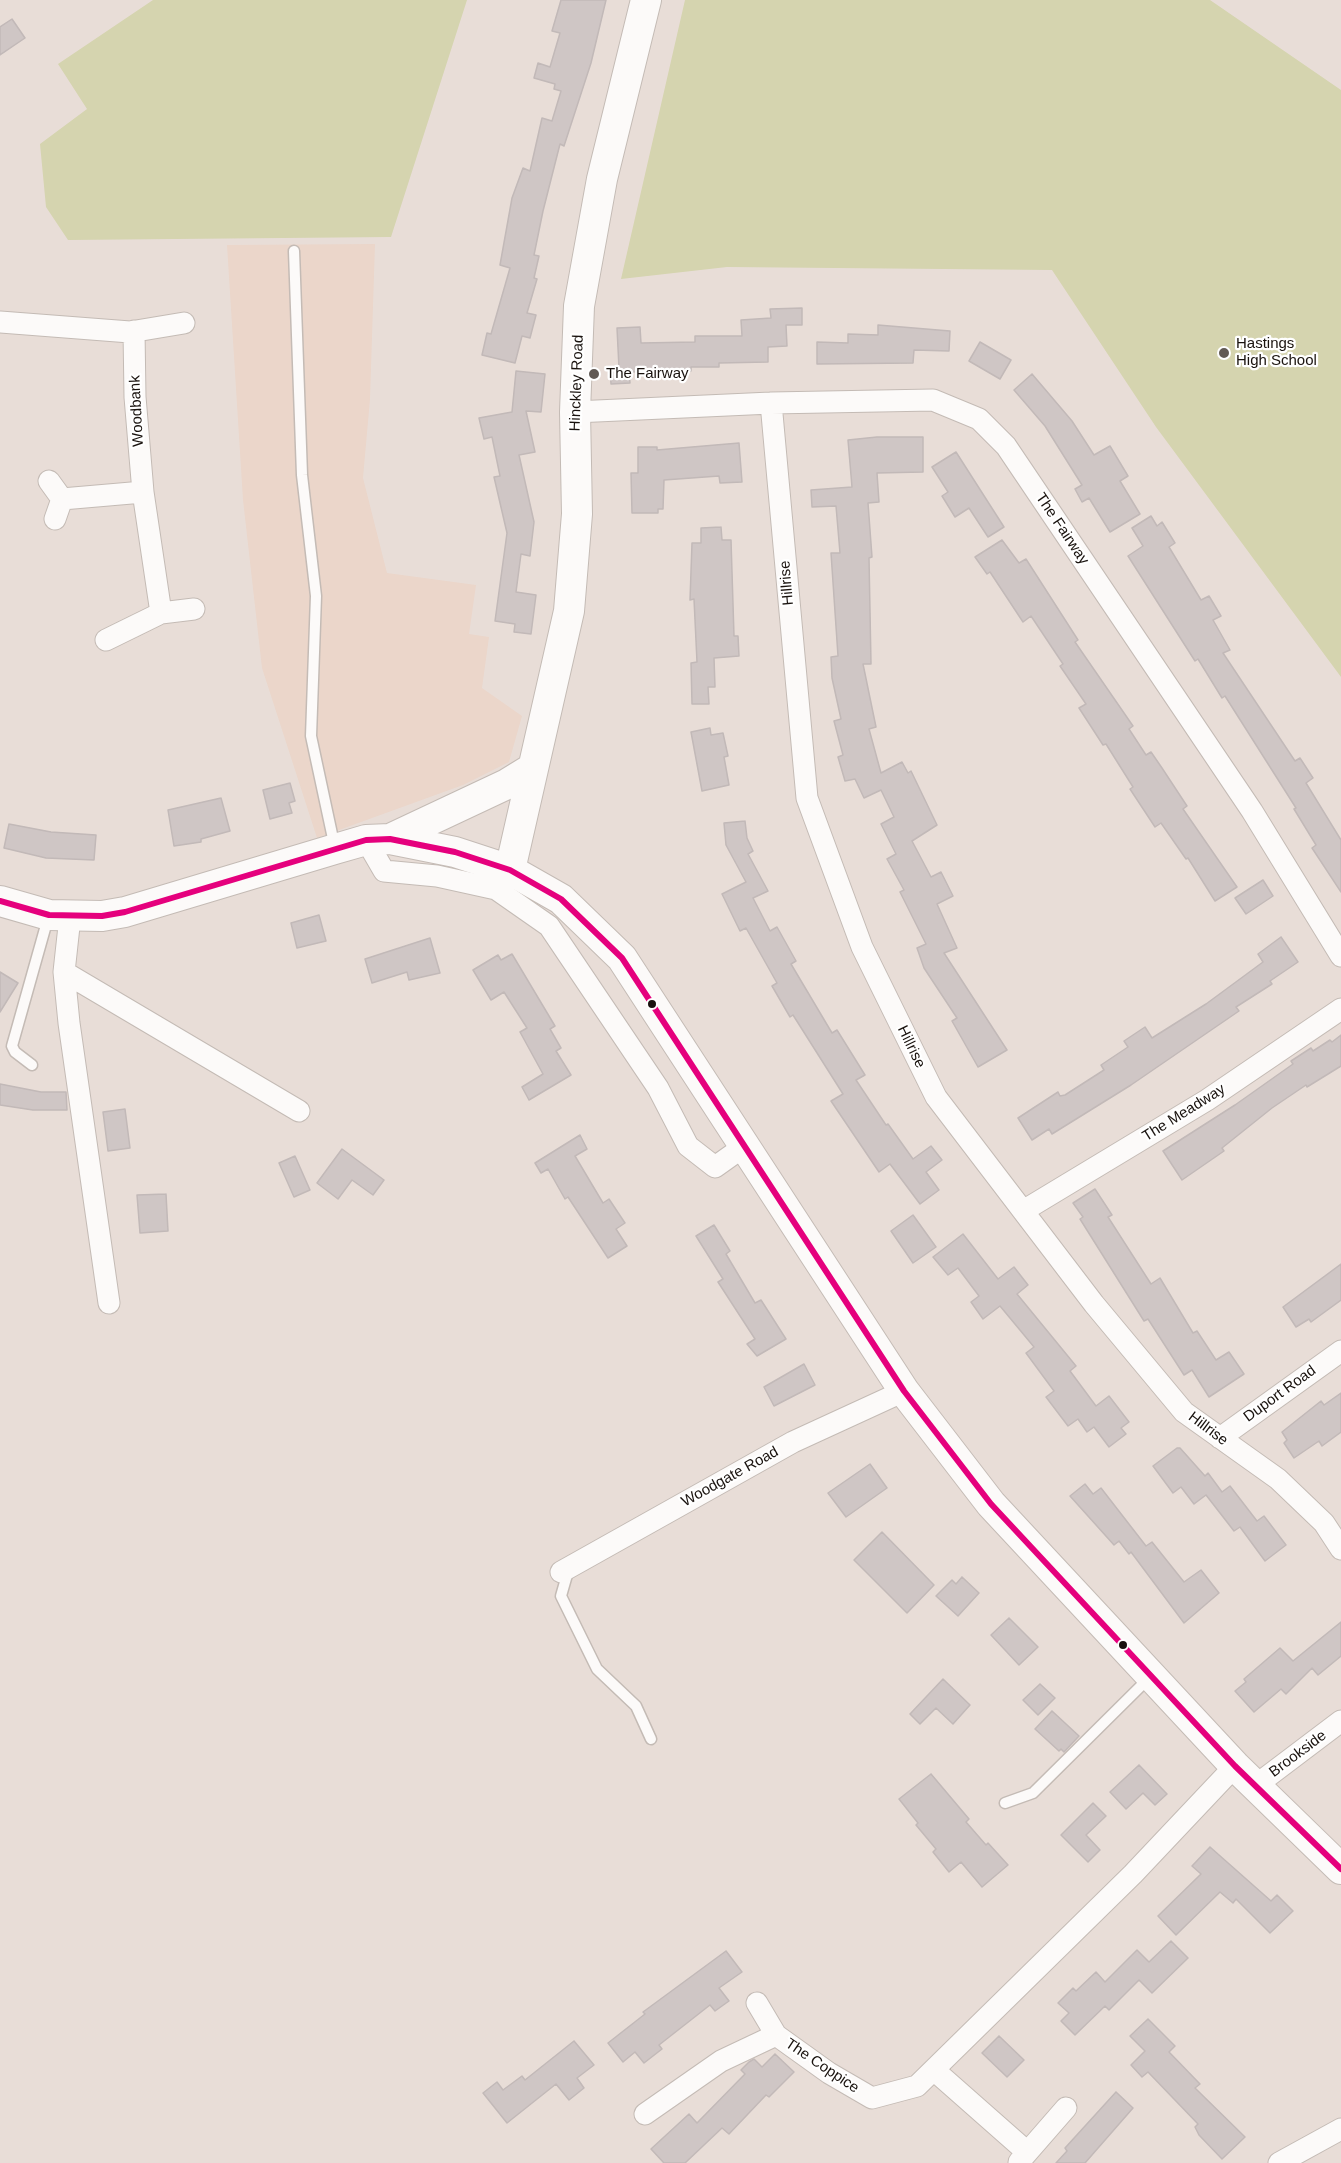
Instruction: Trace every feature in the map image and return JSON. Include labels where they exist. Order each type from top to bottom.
[{"type":"main road","name":"Hinckley Road","points":[[510,870],[569,611],[577,514],[575,412],[579,306],[602,179],[646,0]]},
{"type":"main road","points":[[0,901],[59,916],[125,912],[335,849],[378,840],[507,784],[533,768]]},
{"type":"main road","points":[[378,840],[455,852],[510,870],[561,899],[622,958],[746,1145],[904,1391],[991,1504],[1150,1677],[1245,1776],[1341,1869]]},
{"type":"street","points":[[0,322],[134,331],[184,323]]},
{"type":"street","name":"Woodbank","points":[[134,331],[135,397],[143,492],[161,613]]},
{"type":"street","name":"The Fairway","points":[[575,412],[771,403],[933,400],[979,419],[1006,446],[1252,811],[1341,956]]},
{"type":"street","name":"Hillrise","points":[[771,403],[807,798],[862,947],[936,1097],[1094,1304],[1184,1412],[1278,1479],[1324,1523],[1341,1549]]},
{"type":"street","points":[[50,481],[62,499]]},
{"type":"street","points":[[62,499],[143,492]]},
{"type":"street","points":[[55,519],[62,499]]},
{"type":"street","points":[[106,640],[161,613],[195,609]]},
{"type":"street","points":[[378,840],[384,871],[437,876],[496,889],[549,926],[658,1088],[688,1146],[715,1167],[746,1145]]},
{"type":"street","points":[[59,916],[64,972],[109,1303]]},
{"type":"street","points":[[64,972],[299,1110]]},
{"type":"street","name":"The Meadway","points":[[1023,1211],[1208,1100],[1341,1009]]},
{"type":"street","name":"Duport Road","points":[[1220,1438],[1341,1351]]},
{"type":"street","name":"Woodgate Road","points":[[565,1570],[793,1442],[904,1391]]},
{"type":"street","name":"Brookside","points":[[934,2070],[1133,1874],[1245,1776],[1341,1722]]},
{"type":"street","name":"The Coppice","points":[[757,2003],[776,2035],[829,2073],[873,2098],[917,2086],[934,2070]]},
{"type":"street","points":[[645,2114],[721,2061],[776,2035]]},
{"type":"street","points":[[934,2070],[1022,2158],[1066,2108]]},
{"type":"street","points":[[1279,2163],[1341,2129]]},
{"type":"lane","points":[[294,251],[302,474],[316,596],[311,736],[335,849]]},
{"type":"lane","points":[[32,1065],[15,1052],[12,1046],[59,916]]},
{"type":"lane","points":[[565,1570],[561,1596],[597,1669],[636,1706],[651,1739]]},
{"type":"lane","points":[[1005,1803],[1033,1793],[1150,1677]]},
{"type":"shaded area","points":[[375,244],[370,399],[363,478],[387,573],[476,585],[469,634],[489,637],[482,688],[522,716],[509,762],[463,785],[317,838],[262,668],[243,500],[227,245]]},
{"type":"green space","points":[[153,0],[467,0],[391,237],[68,240],[46,207],[40,144],[87,109],[58,64]]},
{"type":"green space","name":"Hastings High School","points":[[685,0],[1210,0],[1341,90],[1341,677],[1156,427],[1052,270],[727,267],[621,279]]},
{"type":"building","points":[[561,0],[606,0],[591,63],[564,146],[560,144],[543,211],[534,255],[539,256],[534,278],[537,279],[527,313],[536,315],[530,338],[522,336],[515,363],[482,355],[487,333],[491,334],[510,268],[500,265],[512,198],[523,168],[530,171],[542,118],[552,121],[561,91],[554,89],[555,84],[534,78],[538,63],[550,67],[560,33],[552,31]]},
{"type":"building","points":[[12,19],[25,38],[0,55],[0,27]]},
{"type":"building","points":[[802,308],[802,325],[786,325],[787,346],[768,347],[768,362],[719,363],[719,367],[691,367],[691,371],[629,372],[630,383],[611,384],[610,368],[619,368],[617,328],[640,327],[641,343],[695,342],[695,336],[742,336],[741,320],[771,318],[770,309]]},
{"type":"building","points":[[878,325],[950,331],[949,351],[914,350],[913,363],[817,364],[817,342],[848,343],[848,334],[878,335]]},
{"type":"building","points":[[980,342],[1011,360],[1000,379],[969,361]]},
{"type":"building","points":[[516,371],[545,374],[541,412],[526,411],[535,452],[519,455],[534,522],[530,556],[521,554],[516,592],[536,595],[531,634],[514,632],[515,624],[495,621],[507,533],[494,477],[500,476],[492,437],[484,439],[479,418],[512,412]]},
{"type":"building","points":[[1032,374],[1072,421],[1094,455],[1110,446],[1128,476],[1120,481],[1140,514],[1110,532],[1089,498],[1082,502],[1075,489],[1082,485],[1045,426],[1014,390]]},
{"type":"building","points":[[877,437],[923,437],[923,472],[877,473],[879,502],[868,503],[872,557],[869,558],[871,664],[863,664],[876,727],[869,729],[881,773],[902,762],[908,773],[911,771],[937,825],[912,841],[931,877],[941,872],[953,896],[937,904],[957,948],[944,953],[1007,1050],[978,1067],[952,1021],[957,1018],[924,968],[917,948],[926,944],[900,892],[904,890],[887,859],[896,854],[881,824],[894,817],[881,790],[864,798],[855,779],[845,781],[838,757],[843,755],[834,721],[841,719],[832,678],[831,657],[838,656],[831,553],[840,553],[836,506],[812,507],[811,490],[852,487],[848,440]]},
{"type":"building","points":[[739,443],[742,482],[720,483],[719,476],[664,480],[663,509],[658,509],[658,513],[632,513],[631,473],[638,473],[638,447],[657,447],[657,450]]},
{"type":"building","points":[[956,452],[1004,527],[988,537],[969,508],[955,517],[942,496],[948,492],[932,467]]},
{"type":"building","points":[[1151,516],[1157,526],[1162,522],[1175,543],[1169,547],[1201,600],[1209,596],[1221,616],[1213,620],[1230,650],[1223,653],[1295,761],[1300,758],[1313,778],[1306,783],[1341,840],[1341,892],[1312,848],[1316,845],[1294,809],[1296,808],[1225,696],[1222,698],[1198,659],[1195,661],[1128,556],[1143,546],[1132,528]]},
{"type":"building","points":[[721,527],[722,540],[731,540],[734,636],[738,636],[739,656],[714,658],[715,687],[708,687],[709,704],[692,704],[691,663],[697,662],[694,599],[690,600],[692,543],[701,543],[701,528]]},
{"type":"building","points":[[1002,540],[1019,563],[1026,559],[1078,640],[1075,642],[1133,726],[1129,729],[1146,755],[1151,752],[1162,768],[1187,806],[1183,809],[1237,887],[1215,901],[1188,858],[1186,859],[1161,823],[1155,827],[1130,789],[1133,787],[1106,744],[1103,745],[1079,708],[1086,704],[1060,666],[1063,664],[1031,616],[1023,622],[990,572],[987,574],[975,557]]},
{"type":"building","points":[[710,728],[711,735],[723,733],[728,756],[724,757],[729,785],[702,791],[691,732]]},
{"type":"building","points":[[290,783],[295,801],[289,803],[292,813],[270,819],[263,790]]},
{"type":"building","points":[[221,798],[230,831],[201,839],[201,842],[174,846],[168,810]]},
{"type":"building","points":[[745,821],[747,838],[753,851],[748,854],[768,891],[753,898],[770,931],[777,927],[796,961],[791,964],[832,1033],[837,1030],[865,1075],[856,1080],[886,1125],[888,1124],[913,1159],[931,1146],[942,1160],[926,1172],[939,1190],[920,1204],[890,1164],[879,1172],[831,1101],[843,1094],[793,1015],[790,1017],[772,986],[777,983],[746,928],[740,931],[722,894],[746,882],[726,845],[724,823]]},
{"type":"building","points":[[9,824],[51,832],[96,835],[94,860],[46,858],[4,848]]},
{"type":"building","points":[[1263,880],[1273,896],[1246,914],[1235,898]]},
{"type":"building","points":[[319,915],[326,941],[297,948],[291,923]]},
{"type":"building","points":[[1281,937],[1298,962],[1270,981],[1272,984],[1236,1007],[1239,1011],[1131,1085],[1052,1134],[1049,1129],[1032,1140],[1018,1118],[1058,1092],[1060,1096],[1065,1095],[1104,1070],[1101,1065],[1128,1047],[1124,1041],[1145,1027],[1152,1038],[1206,1004],[1263,962],[1258,954]]},
{"type":"building","points":[[430,938],[440,973],[409,980],[407,972],[372,983],[365,959]]},
{"type":"building","points":[[512,954],[555,1026],[550,1029],[561,1048],[556,1051],[571,1075],[529,1100],[522,1087],[543,1074],[520,1032],[527,1028],[504,992],[491,1000],[473,970],[498,955],[501,960]]},
{"type":"building","points":[[0,972],[18,983],[0,1012]]},
{"type":"building","points":[[1341,1035],[1341,1066],[1307,1087],[1306,1085],[1272,1108],[1222,1148],[1224,1151],[1182,1180],[1163,1151],[1235,1105],[1293,1064],[1291,1061],[1311,1048],[1313,1051]]},
{"type":"building","points":[[0,1084],[41,1092],[66,1092],[67,1110],[33,1110],[0,1105]]},
{"type":"building","points":[[125,1109],[130,1148],[108,1151],[103,1112]]},
{"type":"building","points":[[580,1135],[587,1149],[575,1156],[603,1203],[609,1199],[625,1223],[616,1229],[627,1246],[608,1258],[568,1197],[565,1199],[548,1169],[541,1173],[535,1163]]},
{"type":"building","points":[[342,1149],[384,1180],[373,1195],[352,1180],[338,1199],[317,1183]]},
{"type":"building","points":[[295,1156],[310,1190],[294,1197],[279,1163]]},
{"type":"building","points":[[1095,1189],[1112,1215],[1108,1217],[1151,1284],[1160,1278],[1193,1333],[1197,1331],[1216,1360],[1229,1352],[1244,1374],[1209,1397],[1192,1370],[1184,1375],[1148,1319],[1144,1321],[1080,1219],[1083,1217],[1073,1203]]},
{"type":"building","points":[[166,1194],[168,1231],[140,1233],[137,1195]]},
{"type":"building","points":[[913,1215],[936,1247],[913,1263],[891,1231]]},
{"type":"building","points":[[714,1225],[730,1251],[726,1254],[755,1303],[761,1300],[786,1339],[757,1356],[747,1344],[755,1339],[718,1282],[723,1279],[696,1236]]},
{"type":"building","points":[[963,1234],[998,1279],[1014,1267],[1028,1285],[1017,1294],[1076,1366],[1070,1371],[1096,1406],[1109,1396],[1129,1422],[1121,1428],[1126,1434],[1109,1447],[1094,1427],[1087,1432],[1078,1419],[1068,1426],[1046,1397],[1054,1391],[1026,1353],[1034,1347],[1000,1306],[983,1319],[971,1302],[979,1296],[958,1268],[948,1275],[933,1257]]},
{"type":"building","points":[[1341,1264],[1341,1300],[1311,1322],[1309,1319],[1296,1327],[1283,1307]]},
{"type":"building","points":[[804,1364],[815,1385],[774,1406],[764,1387]]},
{"type":"building","points":[[1341,1393],[1341,1432],[1322,1446],[1319,1441],[1294,1458],[1284,1443],[1287,1440],[1282,1432],[1321,1401],[1324,1405]]},
{"type":"building","points":[[1180,1448],[1205,1476],[1208,1473],[1222,1492],[1230,1486],[1257,1521],[1264,1516],[1286,1545],[1265,1561],[1240,1527],[1234,1531],[1206,1495],[1194,1504],[1181,1487],[1173,1493],[1153,1466]]},
{"type":"building","points":[[870,1464],[887,1488],[846,1517],[828,1493]]},
{"type":"building","points":[[1085,1484],[1093,1494],[1101,1488],[1146,1546],[1152,1542],[1184,1582],[1201,1570],[1219,1593],[1184,1623],[1131,1552],[1129,1554],[1119,1541],[1114,1545],[1070,1496]]},
{"type":"building","points":[[882,1532],[934,1585],[907,1613],[854,1560]]},
{"type":"building","points":[[962,1577],[979,1593],[958,1616],[936,1596],[952,1580],[956,1584]]},
{"type":"building","points":[[1009,1618],[1038,1647],[1019,1665],[991,1635]]},
{"type":"building","points":[[1341,1622],[1341,1656],[1318,1675],[1312,1668],[1286,1694],[1281,1689],[1254,1712],[1235,1691],[1246,1682],[1244,1679],[1280,1648],[1293,1661]]},
{"type":"building","points":[[943,1679],[970,1705],[953,1724],[936,1708],[920,1724],[910,1714]]},
{"type":"building","points":[[1040,1684],[1055,1698],[1038,1715],[1023,1700]]},
{"type":"building","points":[[1052,1711],[1079,1736],[1064,1752],[1061,1749],[1059,1751],[1035,1729]]},
{"type":"building","points":[[1139,1765],[1167,1794],[1155,1805],[1143,1793],[1126,1809],[1110,1792]]},
{"type":"building","points":[[931,1774],[969,1819],[966,1822],[1008,1865],[982,1887],[961,1862],[949,1872],[933,1852],[936,1849],[916,1825],[918,1823],[899,1799]]},
{"type":"building","points":[[1093,1803],[1106,1816],[1086,1835],[1100,1850],[1088,1862],[1061,1835]]},
{"type":"building","points":[[1210,1847],[1271,1901],[1277,1895],[1293,1911],[1270,1933],[1236,1899],[1233,1903],[1220,1892],[1176,1935],[1158,1916],[1201,1874],[1192,1866]]},
{"type":"building","points":[[1171,1941],[1188,1958],[1152,1993],[1139,1980],[1109,2010],[1105,2006],[1075,2035],[1061,2021],[1069,2013],[1058,2003],[1073,1988],[1076,1991],[1096,1972],[1105,1982],[1137,1950],[1149,1962]]},
{"type":"building","points":[[726,1951],[742,1972],[719,1988],[729,2001],[715,2011],[710,2005],[659,2045],[662,2049],[644,2063],[635,2052],[623,2062],[608,2043],[645,2014],[643,2012]]},
{"type":"building","points":[[1148,2019],[1175,2046],[1169,2052],[1200,2084],[1195,2088],[1245,2137],[1222,2159],[1199,2135],[1195,2127],[1198,2124],[1148,2072],[1142,2077],[1131,2065],[1145,2051],[1130,2036]]},
{"type":"building","points":[[999,2036],[1024,2060],[1007,2077],[982,2053]]},
{"type":"building","points":[[574,2041],[594,2065],[577,2078],[584,2088],[569,2100],[556,2084],[507,2123],[483,2093],[497,2082],[503,2090],[522,2076],[525,2080]]},
{"type":"building","points":[[775,2054],[794,2072],[769,2097],[766,2095],[729,2134],[722,2128],[685,2163],[664,2163],[651,2149],[689,2114],[697,2123],[745,2074],[741,2070],[749,2062],[754,2059],[762,2067]]},
{"type":"building","points":[[1116,2092],[1133,2108],[1085,2163],[1056,2163],[1067,2151],[1065,2148]]},
{"type":"transit line","points":[[0,901],[49,915],[102,916],[125,912],[366,840],[390,839],[455,852],[510,870],[561,899],[622,958],[904,1391],[991,1504],[1235,1766],[1341,1869]]},
{"type":"place","name":"Hastings High School","points":[[1224,353]]},
{"type":"place","name":"The Fairway","points":[[594,374]]}]
